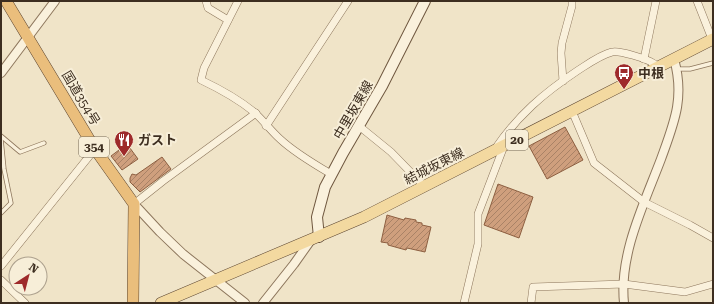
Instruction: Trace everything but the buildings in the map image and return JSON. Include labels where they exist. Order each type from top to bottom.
[{"type":"highway","name":"国道354号","points":[[6,1],[95,149],[134,204]]},
{"type":"highway","points":[[133,303],[134,204]]},
{"type":"main road","name":"中里坂東線","points":[[315,239],[317,217],[325,187],[331,174],[382,86],[425,1]]},
{"type":"main road","name":"結城坂東線","points":[[161,303],[364,217],[658,67],[675,64],[713,39]]},
{"type":"street","points":[[1,73],[55,1]]},
{"type":"street","points":[[206,1],[208,8],[228,20]]},
{"type":"street","points":[[238,1],[204,68],[201,80],[236,98],[256,113],[266,126],[281,140],[331,174]]},
{"type":"street","points":[[266,126],[348,1]]},
{"type":"street","points":[[563,81],[561,53],[562,43],[572,1]]},
{"type":"street","points":[[644,59],[656,1]]},
{"type":"street","points":[[697,1],[713,39]]},
{"type":"street","points":[[493,152],[514,124],[544,94],[586,65],[613,51],[621,51],[644,59],[658,67]]},
{"type":"street","points":[[624,303],[625,268],[631,242],[644,202],[676,118],[678,101],[675,64]]},
{"type":"street","points":[[572,111],[594,163],[644,202],[713,238]]},
{"type":"street","points":[[245,303],[215,281],[169,240],[134,204],[256,113]]},
{"type":"street","points":[[359,126],[392,152],[425,187]]},
{"type":"street","points":[[464,303],[478,244],[478,214],[504,146]]},
{"type":"street","points":[[1,266],[95,149]]},
{"type":"street","points":[[263,303],[315,239]]},
{"type":"street","points":[[1,280],[25,303]]},
{"type":"street","points":[[532,303],[533,287],[624,284],[685,292],[713,284]]},
{"type":"lane","points":[[675,64],[690,68],[713,63]]},
{"type":"lane","points":[[1,137],[20,152],[44,143]]},
{"type":"lane","points":[[1,137],[4,169],[11,204],[1,213]]},
{"type":"place","name":"中根","points":[[624,90]]},
{"type":"place","name":"ガスト","points":[[124,157]]}]
